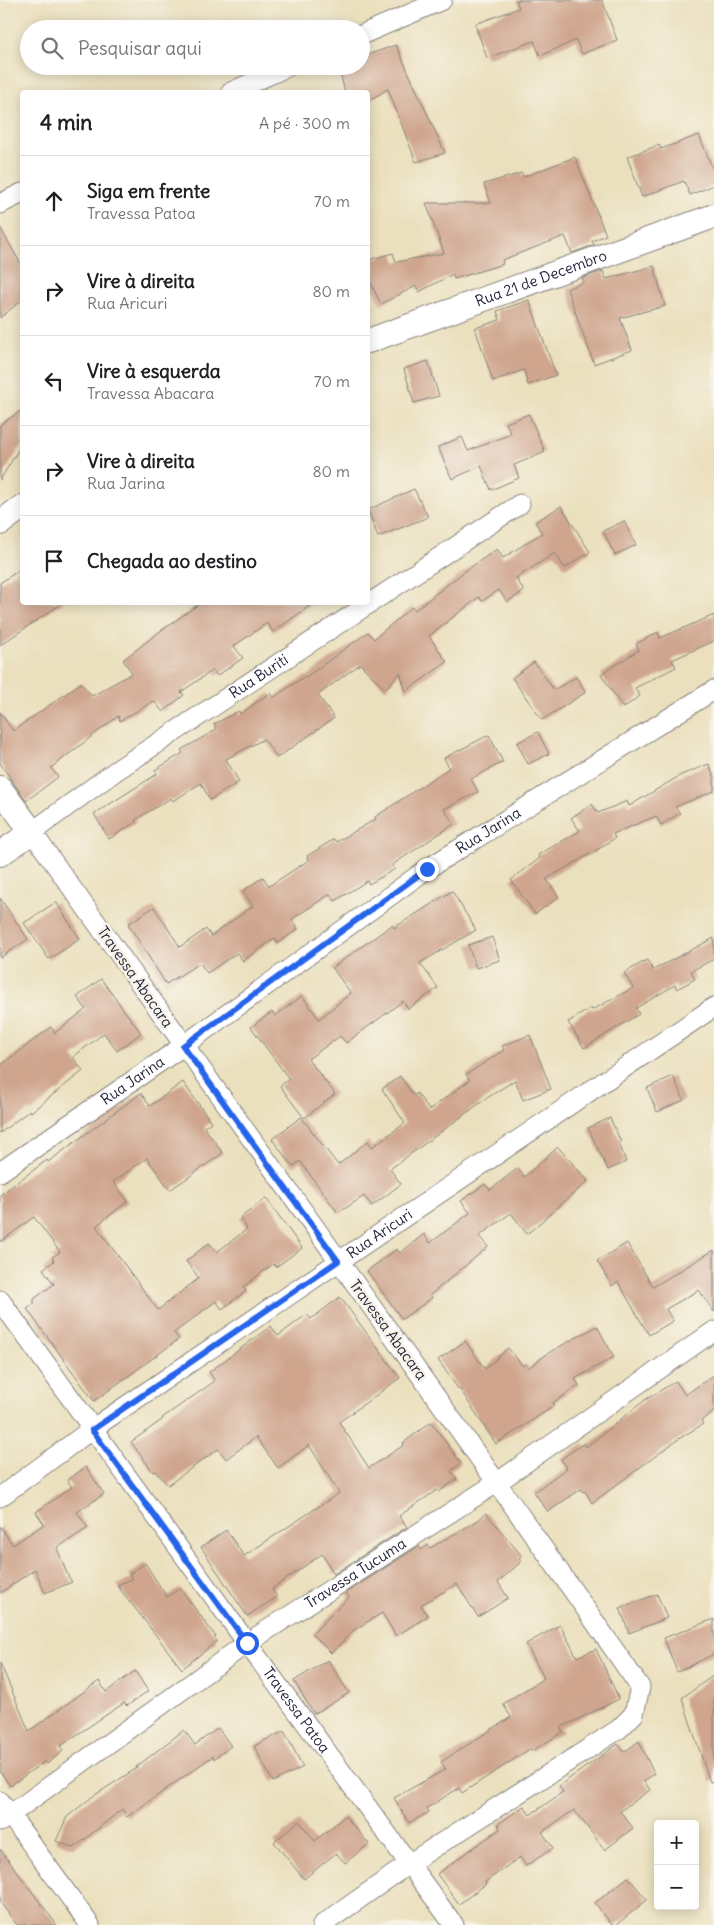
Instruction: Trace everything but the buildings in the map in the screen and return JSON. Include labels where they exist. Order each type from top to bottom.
[{"type":"street","points":[[370,31],[442,0]]},
{"type":"street","points":[[235,90],[269,75]]},
{"type":"street","points":[[0,204],[20,194]]},
{"type":"street","name":"Rua 21 de Decembro","points":[[370,340],[714,216]]},
{"type":"street","name":"Rua Buriti","points":[[370,603],[520,504]]},
{"type":"street","points":[[0,523],[20,508]]},
{"type":"street","name":"Rua Buriti","points":[[0,854],[117,770],[367,605]]},
{"type":"street","name":"Rua Jarina","points":[[0,1172],[183,1046],[427,869],[714,690]]},
{"type":"street","name":"Travessa Abacara","points":[[0,788],[183,1046],[498,1482],[640,1687],[634,1714],[618,1728],[410,1863],[322,1925]]},
{"type":"street","name":"Rua Aricuri","points":[[0,1497],[92,1430],[338,1261],[714,1007]]},
{"type":"street","name":"Travessa Patoa","points":[[0,1300],[92,1430],[454,1925]]},
{"type":"street","name":"Travessa Tucuma","points":[[3,1813],[247,1643],[498,1482],[714,1331]]},
{"type":"street","points":[[3,1813],[90,1925]]},
{"type":"route","points":[[247,1643],[170,1534],[92,1430],[338,1261],[183,1046],[427,869]]}]
